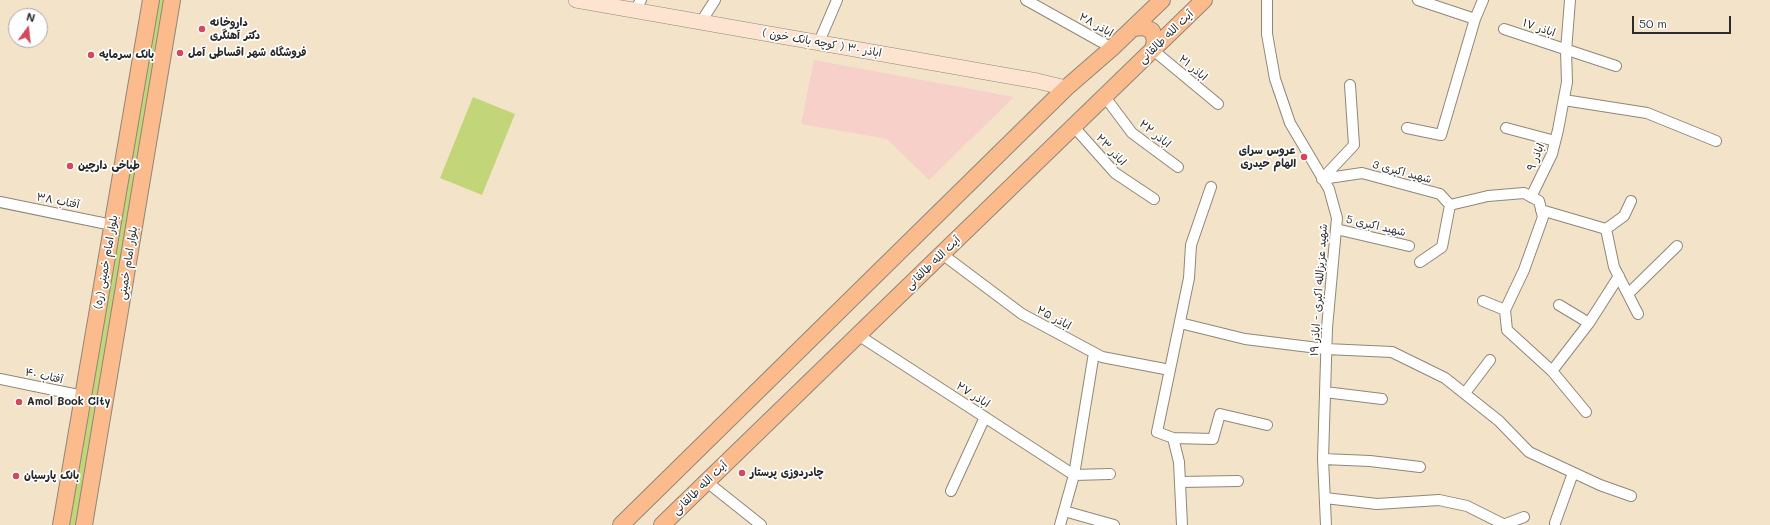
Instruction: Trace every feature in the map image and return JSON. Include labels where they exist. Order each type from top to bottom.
[{"type":"main road","name":"بلوار امام خمینی (ره)","points":[[61,525],[151,0]]},
{"type":"main road","name":"بلوار امام خمینی","points":[[84,525],[172,0]]},
{"type":"main road","name":"اباذر ۳۰ ( کوچه بانک خون )","points":[[576,0],[638,5],[701,22],[1038,81],[1066,88]]},
{"type":"main road","points":[[621,525],[1066,88],[1112,48],[1162,0]]},
{"type":"main road","points":[[1184,0],[1193,3],[1203,1]]},
{"type":"main road","name":"آیت الله طالقانی","points":[[662,525],[1203,1]]},
{"type":"main road","points":[[1133,28],[1144,27],[1152,31],[1155,40],[1153,50]]},
{"type":"main road","points":[[96,318],[118,322]]},
{"type":"street","points":[[701,22],[715,0]]},
{"type":"street","points":[[819,42],[837,0]]},
{"type":"street","name":"اباذر ۲۸","points":[[1026,0],[1112,48]]},
{"type":"street","name":"شهید عزیزالله اکبری - اباذر ۱۹","points":[[1267,0],[1268,34],[1276,79],[1290,124],[1329,189],[1337,218],[1326,349],[1323,459],[1326,525]]},
{"type":"street","points":[[1418,0],[1475,19]]},
{"type":"street","points":[[1407,128],[1440,135],[1475,19],[1483,0]]},
{"type":"street","name":"اباذر ۹","points":[[1531,197],[1552,154],[1564,100],[1567,82],[1566,51],[1570,0]]},
{"type":"street","name":"اباذر ۱۷","points":[[1504,29],[1566,51],[1616,66]]},
{"type":"street","name":"اباذر ۲۱","points":[[1153,50],[1218,104]]},
{"type":"street","points":[[1322,178],[1354,145],[1350,85]]},
{"type":"street","name":"اباذر ۲۲","points":[[1105,97],[1132,133],[1178,167]]},
{"type":"street","points":[[1564,100],[1647,113],[1716,141]]},
{"type":"street","name":"اباذر ۲۳","points":[[1074,127],[1115,173],[1154,199]]},
{"type":"street","points":[[1506,128],[1555,141]]},
{"type":"street","name":"شهید اکبری 3","points":[[1322,178],[1362,173],[1440,194],[1450,205]]},
{"type":"street","points":[[1211,187],[1191,245],[1189,278],[1157,432],[1173,438],[1213,439],[1220,414],[1267,425]]},
{"type":"street","points":[[1420,262],[1442,247],[1450,205],[1488,196],[1524,193],[1539,201],[1542,217],[1526,262],[1505,310],[1507,330],[1552,371],[1586,412]]},
{"type":"street","points":[[1606,229],[1624,216],[1631,201]]},
{"type":"street","name":"آفتاب ۳۸","points":[[0,202],[112,224]]},
{"type":"street","points":[[1541,210],[1606,229]]},
{"type":"street","name":"شهید اکبری 5","points":[[1336,229],[1410,246]]},
{"type":"street","points":[[1606,229],[1614,267],[1638,314]]},
{"type":"street","points":[[1628,294],[1677,246]]},
{"type":"street","name":"اباذر ۲۵","points":[[942,254],[1022,314],[1094,353],[1102,357],[1170,370]]},
{"type":"street","points":[[1552,371],[1589,324],[1619,276]]},
{"type":"street","points":[[1482,301],[1505,310]]},
{"type":"street","points":[[1558,305],[1589,324]]},
{"type":"street","points":[[1180,323],[1245,339],[1326,349],[1392,352],[1445,378],[1499,421],[1529,452],[1600,485],[1631,496]]},
{"type":"street","name":"اباذر ۲۷","points":[[858,335],[1074,475]]},
{"type":"street","points":[[1060,525],[1074,475],[1094,353]]},
{"type":"street","points":[[1465,393],[1490,360]]},
{"type":"street","name":"آفتاب ۴۰","points":[[0,379],[83,396]]},
{"type":"street","points":[[1325,392],[1382,399]]},
{"type":"street","points":[[951,491],[985,417]]},
{"type":"street","points":[[1173,438],[1179,462],[1182,525]]},
{"type":"street","points":[[1323,459],[1370,461],[1420,467]]},
{"type":"street","points":[[1555,523],[1573,473]]},
{"type":"street","points":[[1074,475],[1110,474]]},
{"type":"street","points":[[1180,482],[1238,481]]},
{"type":"street","points":[[706,482],[761,525]]},
{"type":"street","points":[[1325,498],[1377,504],[1438,500],[1466,506],[1503,525],[1524,517]]},
{"type":"street","points":[[1064,512],[1114,525]]},
{"type":"shaded area","points":[[814,60],[1014,97],[929,180],[887,139],[801,124]]},
{"type":"green space","points":[[157,0],[167,0],[77,525],[69,525]]},
{"type":"green space","points":[[473,97],[515,114],[482,195],[440,178]]},
{"type":"place","name":"داروخانه دکتر آهنگری","points":[[202,29]]},
{"type":"place","name":"فروشگاه شهر اقساطی آمل","points":[[180,53]]},
{"type":"place","name":"بانک سرمایه","points":[[91,55]]},
{"type":"place","name":"عروس سرای الهام حیدری","points":[[1304,157]]},
{"type":"place","name":"طباخی دارچین","points":[[70,166]]},
{"type":"place","name":"Amol Book City","points":[[19,402]]},
{"type":"place","name":"چادردوزی پرستار","points":[[742,473]]},
{"type":"place","name":"بانک پارسیان","points":[[16,476]]}]
